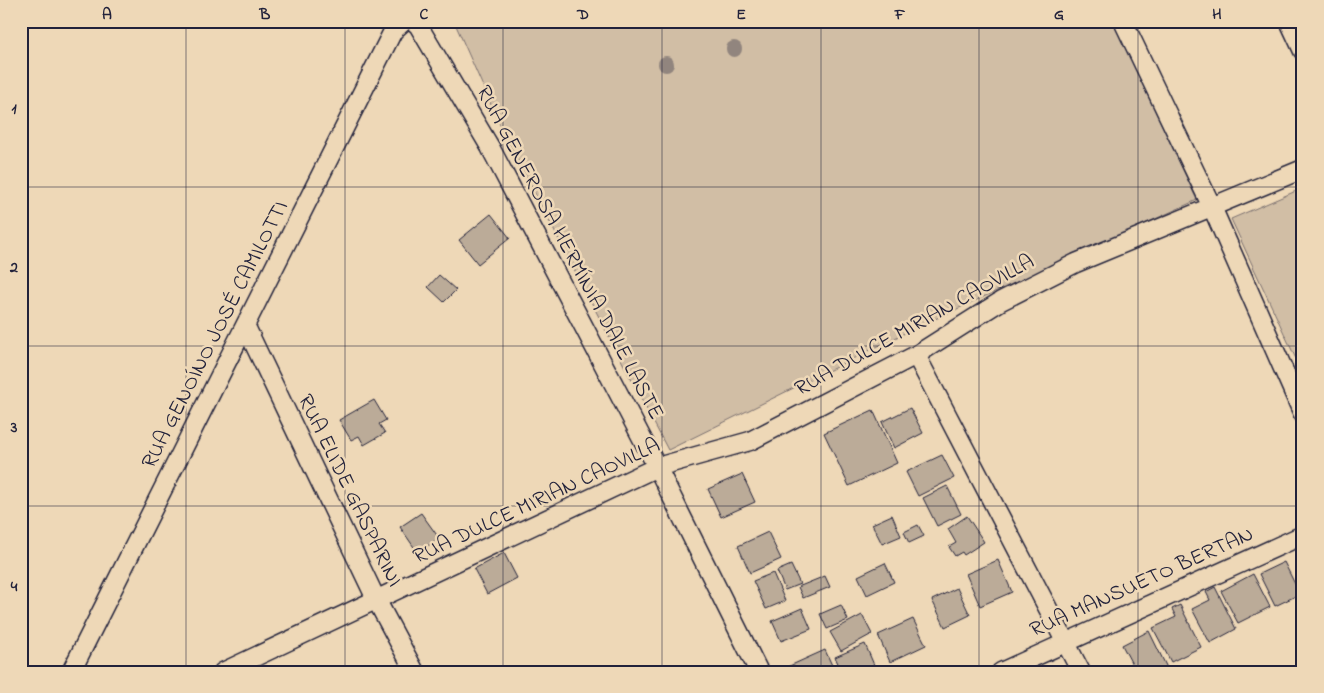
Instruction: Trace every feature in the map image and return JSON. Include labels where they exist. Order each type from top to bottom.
[{"type":"street","name":"RUA GENOÍNO JOSÉ CAMILOTTI","points":[[71,672],[246,327],[393,31],[404,21]]},
{"type":"street","name":"RUA GENEROSA HERMÍNIA DALE LASTE","points":[[413,21],[418,25],[490,147],[657,467],[759,672]]},
{"type":"street","points":[[1123,21],[1212,208],[1303,414]]},
{"type":"street","points":[[1289,21],[1303,51]]},
{"type":"street","name":"RUA DULCE MIRIAN CAOVILLA","points":[[223,672],[377,601],[657,467],[750,441],[916,356],[1000,301],[1076,263],[1303,170]]},
{"type":"street","name":"RUA ELIDE GASPARINI","points":[[246,327],[377,601],[416,672]]},
{"type":"street","points":[[916,356],[1081,672]]},
{"type":"street","name":"RUA MANSUETO BERTAN","points":[[1001,672],[1303,535]]},
{"type":"shaded area","points":[[454,21],[1113,21],[1197,200],[913,329],[668,450],[504,134]]},
{"type":"shaded area","points":[[1303,188],[1303,374],[1231,219]]},
{"type":"building","points":[[491,214],[510,238],[478,264],[459,240]]},
{"type":"building","points":[[439,275],[456,290],[444,302],[428,287]]},
{"type":"building","points":[[374,400],[386,420],[379,424],[385,433],[364,445],[359,436],[351,440],[339,420]]},
{"type":"building","points":[[910,408],[923,433],[894,448],[882,422]]},
{"type":"building","points":[[873,410],[897,463],[849,486],[824,433]]},
{"type":"building","points":[[942,455],[954,478],[918,496],[906,472]]},
{"type":"building","points":[[742,474],[755,502],[721,517],[708,489]]},
{"type":"building","points":[[947,486],[961,514],[937,526],[923,498]]},
{"type":"building","points":[[421,513],[439,538],[418,553],[400,527]]},
{"type":"building","points":[[892,515],[901,536],[882,544],[872,524]]},
{"type":"building","points":[[967,516],[984,542],[964,555],[962,552],[955,556],[949,547],[956,543],[948,529]]},
{"type":"building","points":[[918,525],[924,536],[909,543],[904,532]]},
{"type":"building","points":[[768,532],[781,559],[750,573],[738,546]]},
{"type":"building","points":[[504,553],[517,578],[487,594],[474,569]]},
{"type":"building","points":[[998,560],[1012,592],[980,606],[966,574]]},
{"type":"building","points":[[1284,562],[1300,594],[1275,606],[1259,574]]},
{"type":"building","points":[[885,563],[894,582],[867,595],[858,576]]},
{"type":"building","points":[[791,565],[800,584],[785,590],[777,571]]},
{"type":"building","points":[[773,573],[785,601],[766,609],[753,581]]},
{"type":"building","points":[[1253,574],[1270,607],[1238,623],[1221,591]]},
{"type":"building","points":[[825,576],[830,587],[803,598],[798,587]]},
{"type":"building","points":[[1215,587],[1236,629],[1210,643],[1192,609],[1210,600],[1206,592]]},
{"type":"building","points":[[957,588],[970,615],[945,627],[932,600]]},
{"type":"building","points":[[841,605],[848,620],[827,629],[820,614]]},
{"type":"building","points":[[1180,605],[1201,647],[1171,662],[1153,628],[1176,617],[1172,609]]},
{"type":"building","points":[[802,608],[811,629],[781,641],[772,621]]},
{"type":"building","points":[[862,615],[872,634],[841,651],[830,632]]},
{"type":"building","points":[[913,619],[926,645],[890,662],[878,635]]},
{"type":"building","points":[[1149,631],[1168,670],[1164,672],[1126,672],[1134,668],[1122,645]]},
{"type":"building","points":[[865,644],[877,672],[842,672],[835,657]]},
{"type":"building","points":[[825,650],[835,672],[787,672],[785,668]]}]
